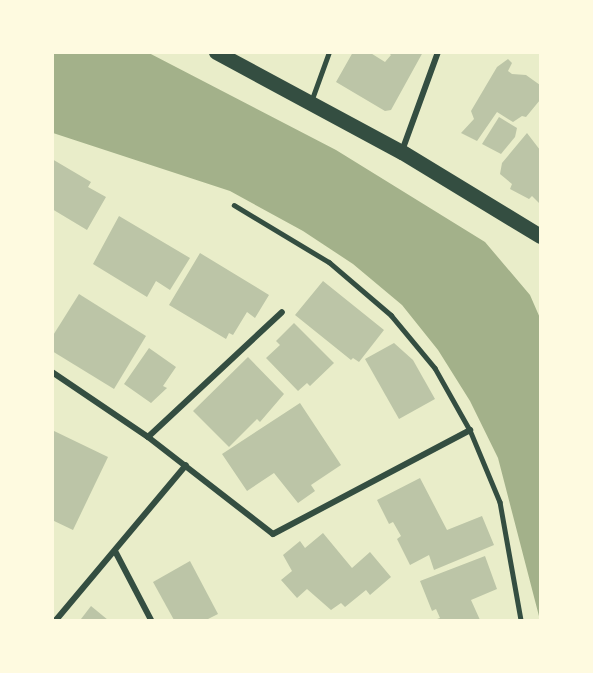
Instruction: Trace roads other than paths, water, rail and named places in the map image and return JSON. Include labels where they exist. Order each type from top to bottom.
[{"type":"main road","points":[[216,52],[311,101],[402,152],[540,236]]},
{"type":"street","points":[[402,152],[438,52]]},
{"type":"street","points":[[148,436],[282,312]]},
{"type":"street","points":[[52,372],[148,436],[273,534],[470,430]]},
{"type":"street","points":[[57,621],[186,465]]},
{"type":"street","points":[[115,551],[150,621]]},
{"type":"lane","points":[[311,101],[329,52]]},
{"type":"lane","points":[[234,205],[329,262],[391,315],[435,368],[470,430],[500,502],[521,621]]}]
